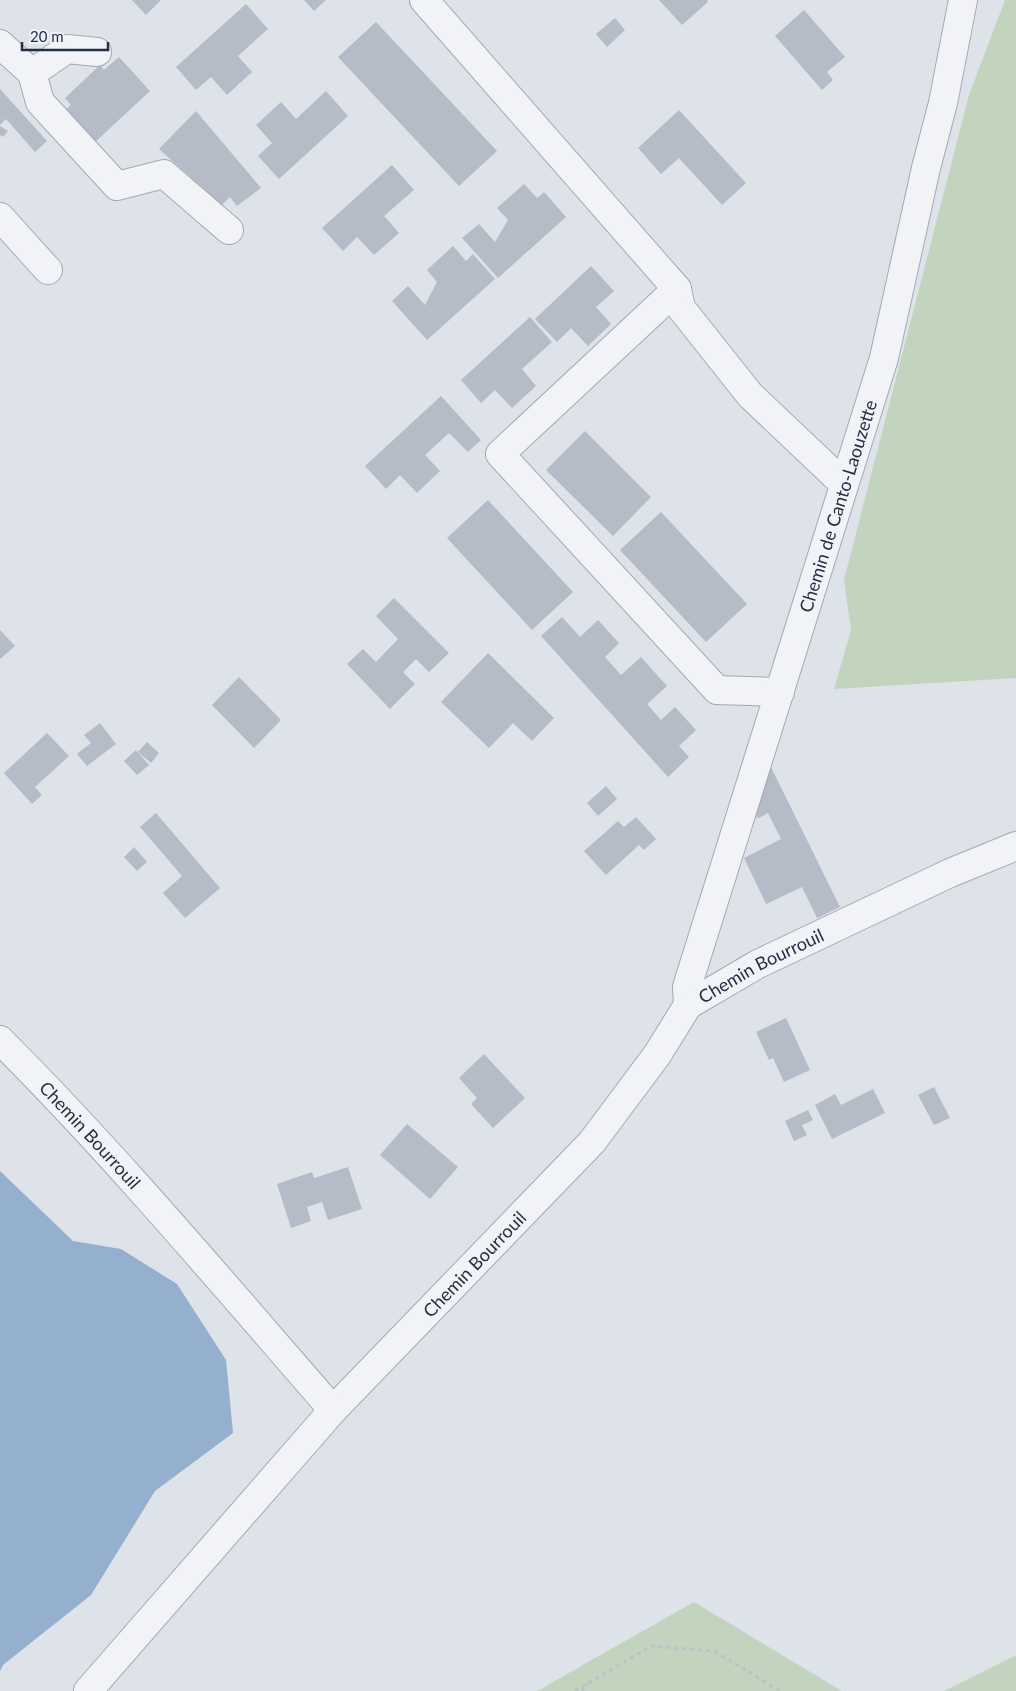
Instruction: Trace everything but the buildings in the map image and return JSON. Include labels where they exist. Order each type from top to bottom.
[{"type":"street","points":[[424,0],[676,289],[681,308],[750,395],[844,484]]},
{"type":"street","name":"Chemin de Canto-Laouzette","points":[[688,1005],[688,987],[884,358],[926,168],[944,102],[963,0]]},
{"type":"street","points":[[0,44],[32,73],[40,102],[117,186],[164,174],[229,230]]},
{"type":"street","points":[[32,73],[68,49],[97,52]]},
{"type":"street","points":[[0,217],[48,270]]},
{"type":"street","points":[[676,289],[500,454],[717,690],[780,692]]},
{"type":"street","name":"Chemin Bourrouil","points":[[0,1040],[32,1071],[135,1185],[333,1410],[592,1142],[657,1055],[688,1005],[758,964],[950,873],[1016,846]]},
{"type":"street","points":[[88,1691],[333,1410]]},
{"type":"path","points":[[575,1691],[651,1646],[714,1651],[780,1691]]},
{"type":"path","points":[[582,1691],[590,1682]]},
{"type":"green space","points":[[1005,0],[1016,0],[1016,678],[834,689],[851,630],[844,580],[969,95]]},
{"type":"green space","points":[[694,1602],[842,1691],[537,1691]]},
{"type":"green space","points":[[1016,1655],[1016,1691],[944,1691]]},
{"type":"water","points":[[0,1171],[73,1241],[121,1249],[177,1284],[226,1360],[233,1433],[155,1491],[91,1595],[3,1665],[0,1671]]}]
